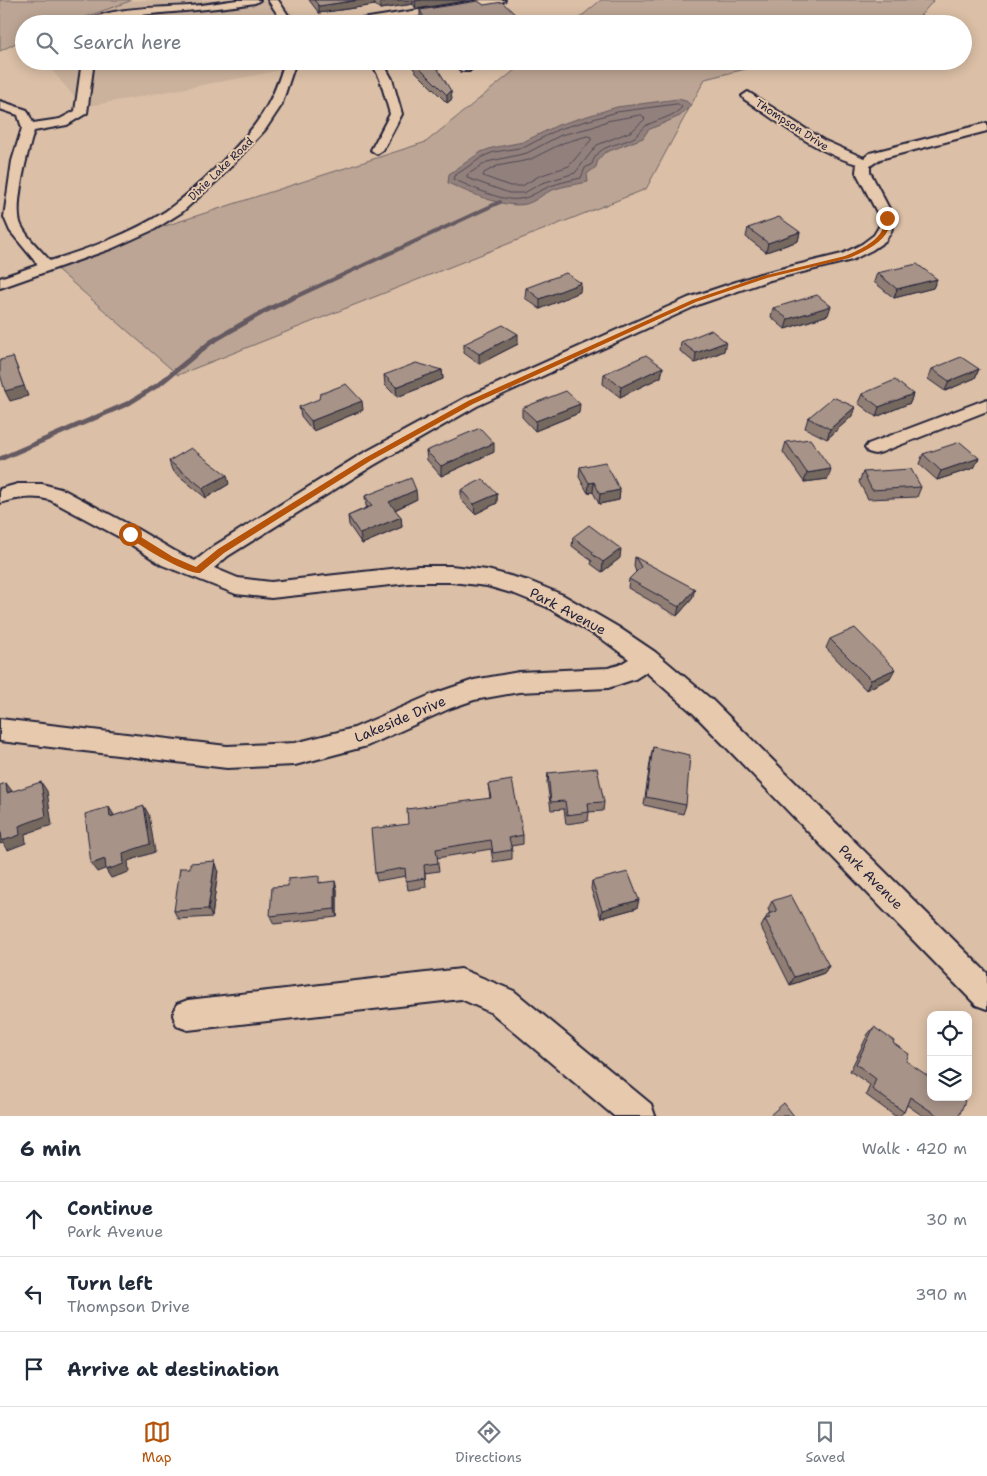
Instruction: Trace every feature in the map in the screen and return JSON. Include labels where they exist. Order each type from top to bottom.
[{"type":"street","points":[[119,15],[201,8],[255,0]]},
{"type":"street","points":[[272,0],[283,15]]},
{"type":"street","points":[[406,15],[500,0]]},
{"type":"street","points":[[447,8],[450,15]]},
{"type":"street","points":[[28,128],[63,122],[81,112],[88,70]]},
{"type":"street","name":"Dixie Lake Road","points":[[0,283],[119,240],[148,227],[170,214],[198,193],[253,138],[272,115],[283,93],[289,70]]},
{"type":"street","points":[[376,150],[396,114],[386,79],[381,70]]},
{"type":"street","name":"Thompson Drive","points":[[748,96],[833,151],[865,162]]},
{"type":"street","points":[[0,105],[23,113],[28,128],[19,161],[11,217],[15,228],[47,267]]},
{"type":"street","points":[[197,571],[221,551],[368,460],[471,402],[694,301],[765,277],[847,257],[858,252],[875,242],[885,230],[887,218],[863,172],[865,162],[875,156],[987,128]]},
{"type":"street","points":[[875,448],[987,405]]},
{"type":"street","name":"Park Avenue","points":[[0,496],[18,491],[42,491],[57,495],[130,534],[170,559],[236,586],[272,590],[418,574],[450,574],[487,578],[521,587],[554,601],[610,633],[648,658],[703,707],[987,994]]},
{"type":"street","name":"Lakeside Drive","points":[[0,730],[227,757],[296,754],[358,738],[442,701],[474,690],[519,682],[608,678],[627,672],[648,658]]},
{"type":"street","points":[[188,1016],[461,984],[503,1002],[639,1116]]},
{"type":"shaded area","points":[[0,0],[130,0],[91,15],[15,15],[15,44],[0,51]]},
{"type":"shaded area","points":[[276,0],[295,15],[91,15],[130,1]]},
{"type":"shaded area","points":[[601,0],[934,0],[921,15],[583,15]]},
{"type":"shaded area","points":[[52,70],[283,70],[83,107]]},
{"type":"shaded area","points":[[515,70],[742,70],[705,79],[646,189],[178,375],[50,263],[426,142]]},
{"type":"water","points":[[678,99],[686,101],[691,105],[680,116],[648,130],[643,138],[604,153],[598,160],[596,167],[587,174],[588,182],[556,189],[534,201],[517,205],[486,199],[448,183],[449,174],[481,152],[523,142],[558,125],[617,107]]},
{"type":"building","points":[[314,0],[359,0],[319,6]]},
{"type":"building","points":[[478,1],[484,5],[502,2],[516,15],[422,15],[420,10]]},
{"type":"building","points":[[422,70],[438,70],[451,91],[447,95]]},
{"type":"building","points":[[779,217],[800,232],[768,243],[748,228]]},
{"type":"building","points":[[917,264],[937,279],[897,289],[877,273]]},
{"type":"building","points":[[566,273],[581,283],[540,299],[526,288]]},
{"type":"building","points":[[817,295],[831,306],[788,319],[773,308]]},
{"type":"building","points":[[503,325],[518,334],[479,354],[464,344]]},
{"type":"building","points":[[711,330],[726,342],[696,353],[681,342]]},
{"type":"building","points":[[646,355],[663,367],[621,387],[604,374]]},
{"type":"building","points":[[13,357],[24,386],[5,391],[0,374],[0,360]]},
{"type":"building","points":[[961,357],[979,369],[949,381],[932,369]]},
{"type":"building","points":[[416,363],[442,370],[396,387],[384,375]]},
{"type":"building","points":[[895,380],[913,394],[879,407],[862,394]]},
{"type":"building","points":[[346,384],[362,401],[311,421],[299,407],[319,399],[320,394]]},
{"type":"building","points":[[566,391],[580,404],[536,421],[522,408]]},
{"type":"building","points":[[833,397],[855,407],[830,429],[808,418]]},
{"type":"building","points":[[480,428],[494,443],[441,466],[426,451]]},
{"type":"building","points":[[810,439],[831,469],[807,473],[786,442]]},
{"type":"building","points":[[960,442],[979,458],[941,471],[923,454]]},
{"type":"building","points":[[191,448],[227,475],[203,488],[169,461]]},
{"type":"building","points":[[605,462],[620,490],[600,494],[594,482],[589,483],[580,467]]},
{"type":"building","points":[[911,469],[921,487],[872,490],[863,472]]},
{"type":"building","points":[[411,478],[416,490],[389,502],[401,517],[360,534],[348,516],[372,506],[365,496]]},
{"type":"building","points":[[483,479],[497,494],[474,504],[461,490]]},
{"type":"building","points":[[589,525],[621,549],[603,562],[592,554],[593,552],[573,537]]},
{"type":"building","points":[[635,557],[695,589],[679,607],[629,579],[641,567]]},
{"type":"building","points":[[855,628],[895,669],[871,680],[830,639]]},
{"type":"building","points":[[653,747],[690,755],[686,805],[646,797]]},
{"type":"building","points":[[597,768],[604,802],[588,803],[589,812],[567,815],[565,801],[551,802],[548,773]]},
{"type":"building","points":[[512,780],[523,835],[509,838],[512,850],[493,853],[491,840],[436,849],[438,863],[424,865],[425,878],[406,881],[405,868],[375,873],[371,829],[408,824],[407,809],[491,798],[488,784]]},
{"type":"building","points":[[41,782],[46,816],[19,826],[20,835],[2,841],[0,833],[0,785],[6,783],[7,793]]},
{"type":"building","points":[[144,806],[150,844],[123,853],[124,864],[106,870],[105,859],[91,864],[85,814],[109,807],[110,817]]},
{"type":"building","points":[[215,861],[208,909],[174,911],[180,868],[190,868],[190,863]]},
{"type":"building","points":[[628,872],[639,900],[602,910],[592,881]]},
{"type":"building","points":[[319,876],[319,883],[335,881],[335,909],[270,916],[272,887],[288,886],[288,879]]},
{"type":"building","points":[[791,895],[829,966],[794,977],[765,919],[770,918],[768,914],[777,911],[772,901]]},
{"type":"building","points":[[874,1027],[909,1054],[906,1061],[927,1075],[927,1101],[965,1101],[959,1116],[938,1116],[910,1097],[904,1112],[872,1089],[876,1079],[856,1064]]},
{"type":"building","points":[[784,1103],[794,1116],[769,1116]]},
{"type":"waterway","points":[[293,298],[500,202]]},
{"type":"waterway","points":[[0,459],[129,403],[158,385],[211,342],[263,312],[296,296]]},
{"type":"route","points":[[130,534],[170,559],[197,571],[221,551],[368,460],[471,402],[694,301],[765,277],[847,257],[875,242],[885,230],[887,218]]}]
